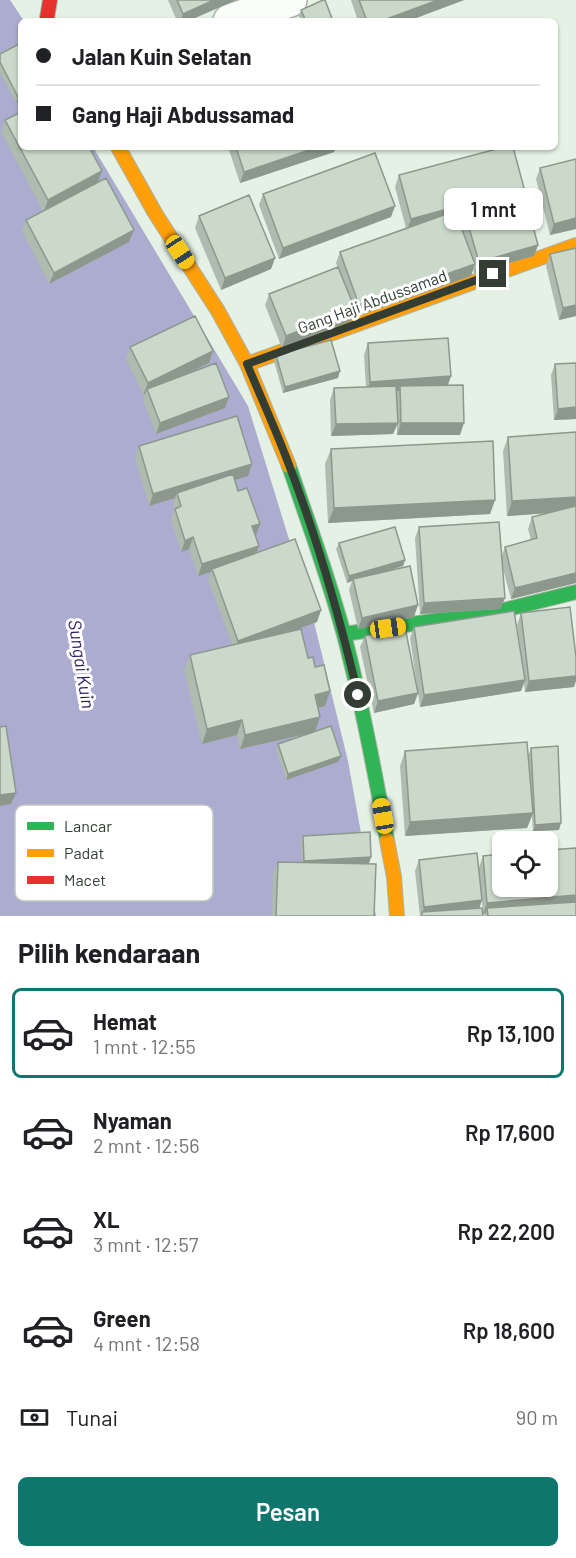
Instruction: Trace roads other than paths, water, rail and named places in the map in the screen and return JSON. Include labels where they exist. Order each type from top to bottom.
[{"type":"main road","points":[[120,150],[155,213],[218,311],[247,364],[286,459],[344,634],[374,766],[394,877],[397,916]]},
{"type":"main road","name":"Gang Haji Abdussamad","points":[[247,364],[576,244]]},
{"type":"main road","points":[[344,634],[500,611],[576,592]]},
{"type":"street","points":[[239,18],[290,0]]},
{"type":"water","name":"Sungai Kuin","points":[[0,0],[10,0],[22,18],[18,18],[18,150],[95,150],[248,406],[312,614],[348,761],[376,916],[0,916]]}]
